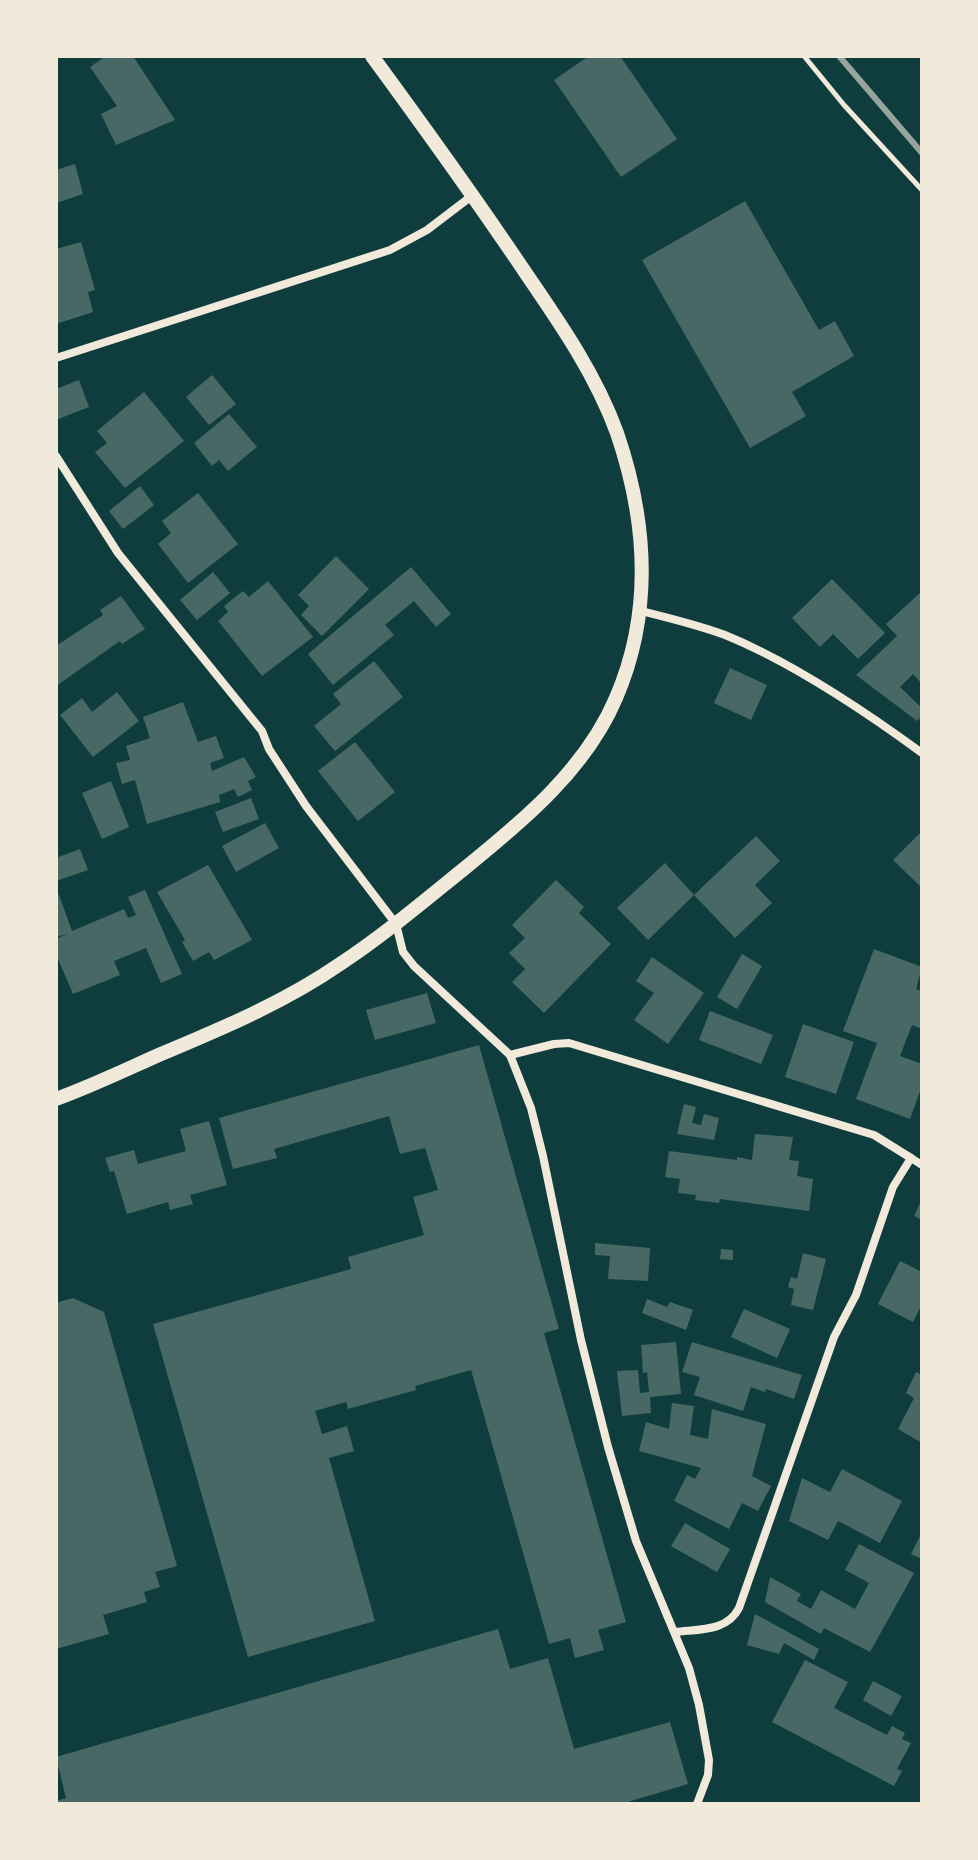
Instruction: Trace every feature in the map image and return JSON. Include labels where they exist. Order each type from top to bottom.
[{"type":"street","points":[[56,1099],[272,1004],[341,964],[396,924],[500,840],[541,802],[581,758],[615,701],[630,660],[641,611],[642,551],[637,510],[616,431],[602,398],[573,344],[473,195],[372,56]]},
{"type":"street","points":[[56,358],[377,256],[427,230],[473,195]]},
{"type":"street","points":[[56,456],[118,553],[262,731],[269,749],[306,806],[396,924],[403,952],[414,966],[510,1055],[537,1129],[581,1340],[612,1460],[636,1541],[689,1668],[699,1705],[709,1760],[708,1775],[697,1804]]},
{"type":"street","points":[[641,611],[699,626],[744,644],[844,701],[922,753]]},
{"type":"street","points":[[510,1055],[562,1043],[581,1046],[874,1135],[922,1165]]},
{"type":"street","points":[[675,1632],[722,1626],[739,1608],[834,1337],[856,1295],[893,1187],[911,1158]]},
{"type":"path","points":[[804,56],[922,190]]},
{"type":"building","points":[[106,56],[133,56],[175,120],[116,145],[101,114],[117,106],[90,67]]},
{"type":"building","points":[[589,56],[620,56],[677,139],[621,177],[554,80]]},
{"type":"building","points":[[75,164],[83,194],[56,203],[56,170]]},
{"type":"building","points":[[745,201],[819,330],[835,321],[854,356],[792,392],[806,416],[750,448],[642,260]]},
{"type":"building","points":[[81,242],[95,290],[88,292],[93,312],[56,324],[56,249]]},
{"type":"building","points":[[212,375],[236,404],[209,425],[186,397]]},
{"type":"building","points":[[79,380],[89,407],[56,420],[56,389]]},
{"type":"building","points":[[144,392],[184,441],[125,488],[95,452],[107,443],[97,431]]},
{"type":"building","points":[[229,414],[257,447],[228,471],[219,460],[212,466],[194,443]]},
{"type":"building","points":[[140,486],[154,505],[123,529],[109,511]]},
{"type":"building","points":[[198,493],[238,544],[188,583],[158,544],[171,533],[162,521]]},
{"type":"building","points":[[336,556],[369,589],[322,636],[301,615],[309,606],[298,595]]},
{"type":"building","points":[[411,567],[451,614],[436,627],[414,601],[385,625],[394,635],[333,685],[308,654]]},
{"type":"building","points":[[213,572],[230,593],[197,620],[180,600]]},
{"type":"building","points":[[832,579],[885,633],[858,659],[833,634],[820,647],[792,618]]},
{"type":"building","points":[[268,581],[313,637],[262,676],[218,621],[228,612],[224,606],[243,591],[249,597]]},
{"type":"building","points":[[922,591],[922,684],[913,674],[900,687],[922,708],[922,716],[917,721],[856,675],[897,636],[886,624]]},
{"type":"building","points":[[121,596],[145,629],[122,644],[120,641],[56,686],[56,646],[103,615],[100,610]]},
{"type":"building","points":[[374,661],[403,697],[335,751],[314,726],[341,704],[333,694]]},
{"type":"building","points":[[730,668],[767,685],[751,720],[714,703]]},
{"type":"building","points":[[117,692],[139,721],[93,757],[60,715],[82,698],[92,712]]},
{"type":"building","points":[[183,702],[198,742],[216,736],[224,758],[210,763],[212,771],[244,757],[256,777],[248,781],[252,790],[238,797],[234,789],[219,795],[220,802],[147,824],[135,780],[122,784],[116,763],[130,760],[126,746],[150,738],[143,717]]},
{"type":"building","points":[[355,742],[395,792],[358,821],[318,771]]},
{"type":"building","points":[[111,781],[129,827],[102,839],[82,793]]},
{"type":"building","points":[[251,798],[259,819],[223,832],[215,812]]},
{"type":"building","points":[[265,823],[279,848],[236,872],[222,846]]},
{"type":"building","points":[[922,831],[922,888],[893,860]]},
{"type":"building","points":[[756,836],[780,861],[755,885],[772,903],[735,938],[694,895]]},
{"type":"building","points":[[80,849],[88,870],[56,881],[56,858]]},
{"type":"building","points":[[665,863],[694,895],[648,940],[617,908]]},
{"type":"building","points":[[208,865],[252,940],[214,960],[209,952],[193,961],[182,942],[185,940],[157,892]]},
{"type":"building","points":[[556,880],[584,907],[579,913],[611,944],[544,1013],[512,982],[525,969],[509,953],[525,938],[512,925]]},
{"type":"building","points":[[56,887],[72,931],[124,909],[128,918],[136,915],[128,897],[145,890],[182,974],[161,983],[146,948],[114,961],[120,975],[73,994],[56,954],[56,939],[67,934],[56,937]]},
{"type":"building","points":[[874,949],[922,967],[916,989],[922,991],[922,1029],[912,1025],[900,1056],[922,1064],[922,1086],[910,1119],[856,1099],[877,1043],[843,1031]]},
{"type":"building","points":[[742,954],[762,966],[737,1009],[717,997]]},
{"type":"building","points":[[652,957],[704,993],[668,1044],[634,1020],[654,993],[636,981]]},
{"type":"building","points":[[427,993],[436,1023],[375,1040],[366,1010]]},
{"type":"building","points":[[710,1011],[773,1035],[761,1064],[699,1040]]},
{"type":"building","points":[[803,1024],[854,1042],[836,1094],[785,1077]]},
{"type":"building","points":[[479,1045],[559,1329],[544,1333],[626,1622],[598,1630],[604,1650],[575,1658],[570,1638],[549,1644],[471,1370],[415,1386],[416,1390],[348,1409],[346,1402],[315,1411],[322,1434],[347,1426],[354,1451],[329,1458],[375,1621],[248,1657],[153,1324],[351,1269],[348,1257],[424,1235],[413,1197],[438,1190],[425,1148],[400,1154],[389,1116],[274,1149],[277,1158],[233,1169],[219,1118]]},
{"type":"building","points":[[684,1104],[696,1107],[692,1123],[701,1125],[704,1114],[719,1118],[714,1140],[677,1134]]},
{"type":"building","points":[[209,1121],[227,1185],[190,1195],[193,1204],[170,1210],[168,1202],[127,1214],[114,1171],[110,1172],[105,1158],[134,1150],[138,1164],[186,1151],[180,1129]]},
{"type":"building","points":[[755,1134],[793,1137],[789,1160],[799,1161],[797,1176],[813,1179],[809,1211],[720,1199],[719,1203],[695,1200],[696,1195],[678,1193],[680,1179],[665,1177],[669,1151],[752,1160]]},
{"type":"building","points":[[922,1199],[922,1220],[914,1216]]},
{"type":"building","points":[[595,1243],[650,1248],[648,1281],[608,1279],[610,1256],[595,1255]]},
{"type":"building","points":[[721,1249],[733,1250],[733,1260],[720,1259]]},
{"type":"building","points":[[803,1253],[826,1259],[813,1310],[791,1305],[794,1289],[788,1287],[791,1277],[797,1279]]},
{"type":"building","points":[[900,1261],[922,1272],[922,1304],[913,1322],[878,1304]]},
{"type":"building","points":[[73,1298],[104,1312],[177,1566],[155,1572],[160,1587],[144,1592],[147,1602],[103,1615],[109,1634],[56,1649],[56,1303]]},
{"type":"building","points":[[647,1299],[667,1307],[670,1302],[693,1310],[686,1330],[642,1313]]},
{"type":"building","points":[[744,1309],[790,1329],[777,1358],[731,1337]]},
{"type":"building","points":[[676,1342],[681,1394],[650,1397],[651,1413],[622,1416],[617,1371],[638,1370],[640,1393],[649,1392],[647,1372],[643,1373],[641,1345]]},
{"type":"building","points":[[692,1342],[802,1375],[794,1399],[751,1387],[743,1411],[694,1395],[700,1377],[682,1372]]},
{"type":"building","points":[[916,1372],[922,1375],[922,1443],[898,1429],[914,1398],[906,1393]]},
{"type":"building","points":[[672,1403],[694,1406],[690,1435],[708,1439],[712,1409],[766,1424],[752,1476],[771,1486],[758,1511],[742,1503],[729,1529],[674,1501],[687,1475],[695,1479],[701,1468],[639,1451],[646,1422],[669,1429]]},
{"type":"building","points":[[842,1469],[902,1501],[880,1543],[838,1521],[828,1540],[789,1521],[802,1478],[830,1492]]},
{"type":"building","points":[[685,1523],[730,1549],[717,1572],[671,1546]]},
{"type":"building","points":[[922,1532],[922,1559],[911,1554]]},
{"type":"building","points":[[859,1544],[914,1573],[870,1652],[824,1628],[821,1634],[765,1602],[770,1577],[801,1594],[797,1601],[811,1609],[821,1590],[855,1609],[869,1583],[845,1570]]},
{"type":"building","points":[[755,1614],[819,1649],[814,1660],[784,1643],[779,1654],[747,1645]]},
{"type":"building","points":[[498,1629],[510,1669],[548,1658],[574,1749],[670,1722],[688,1784],[621,1804],[56,1804],[56,1801],[66,1798],[56,1757]]},
{"type":"building","points":[[805,1660],[848,1682],[834,1708],[887,1735],[892,1726],[905,1733],[902,1739],[911,1743],[897,1769],[902,1771],[894,1786],[772,1722]]},
{"type":"building","points":[[873,1681],[902,1696],[891,1716],[863,1700]]},
{"type":"railway","points":[[839,56],[922,153]]}]
